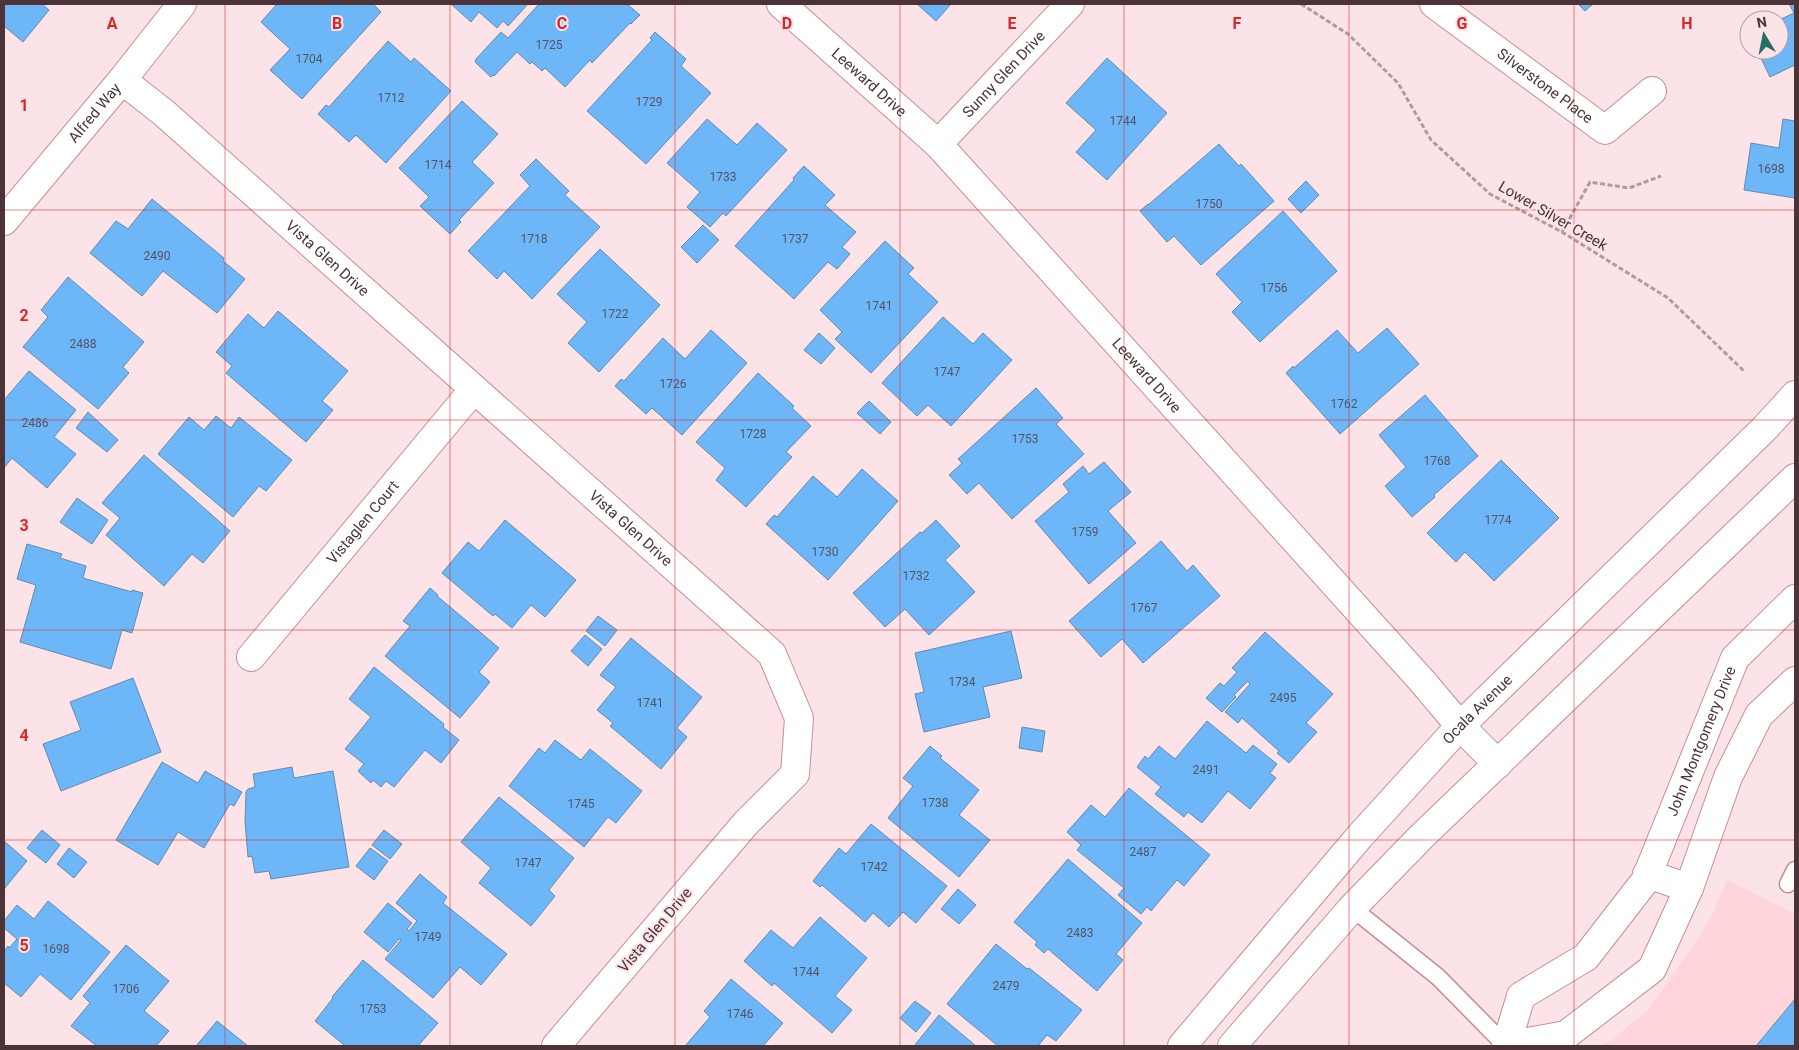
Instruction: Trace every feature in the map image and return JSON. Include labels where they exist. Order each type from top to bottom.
[{"type":"street","name":"Alfred Way","points":[[4,220],[122,80],[182,4]]},
{"type":"street","name":"Leeward Drive","points":[[781,4],[938,144],[1422,681],[1460,726],[1498,764]]},
{"type":"street","name":"Sunny Glen Drive","points":[[938,144],[1070,4]]},
{"type":"street","name":"Silverstone Place","points":[[1434,4],[1605,130],[1652,91]]},
{"type":"street","name":"Vista Glen Drive","points":[[122,80],[164,113],[772,654],[799,718],[794,774],[746,823],[556,1046]]},
{"type":"street","name":"Vistaglen Court","points":[[252,657],[474,389]]},
{"type":"street","name":"Ocala Avenue","points":[[1182,1046],[1360,836],[1460,726],[1765,428],[1795,394]]},
{"type":"street","points":[[1232,1046],[1352,908],[1420,838],[1795,478]]},
{"type":"street","name":"John Montgomery Drive","points":[[1506,1046],[1521,996],[1586,957],[1645,881],[1735,658],[1795,599]]},
{"type":"street","points":[[1506,1046],[1566,1035],[1652,969],[1689,888],[1728,777],[1759,715],[1795,681]]},
{"type":"street","points":[[1647,874],[1689,888]]},
{"type":"lane","points":[[1352,908],[1438,977],[1506,1046]]},
{"type":"path","name":"Lower Silver Creek","points":[[1301,4],[1348,34],[1398,83],[1431,140],[1490,194],[1562,232],[1668,298],[1744,371]]},
{"type":"path","points":[[1562,232],[1590,182],[1630,188],[1661,176]]},
{"type":"shaded area","points":[[1727,880],[1795,914],[1795,1046],[1599,1046],[1610,1041],[1648,1010],[1698,939],[1711,917]]},
{"type":"building","points":[[4,4],[42,4],[49,10],[23,42],[4,26]]},
{"type":"building","points":[[277,4],[373,4],[381,12],[302,99],[270,70],[290,49],[261,22]]},
{"type":"building","points":[[451,4],[528,4],[508,26],[503,21],[497,28],[479,12],[471,22]]},
{"type":"building","points":[[539,4],[627,4],[640,15],[592,63],[590,60],[565,87],[545,68],[542,71],[532,62],[530,64],[517,52],[491,77],[475,62],[476,59],[501,32],[508,38]]},
{"type":"building","points":[[917,4],[951,4],[936,21]]},
{"type":"building","points":[[1578,4],[1593,4],[1585,11]]},
{"type":"building","points":[[1789,4],[1795,4],[1795,65],[1770,77],[1762,60],[1789,60],[1789,15],[1794,13]]},
{"type":"building","points":[[655,32],[686,59],[681,66],[711,93],[646,164],[587,111],[652,40],[650,38]]},
{"type":"building","points":[[388,41],[411,62],[414,58],[451,91],[386,163],[356,135],[349,142],[318,114],[326,105],[329,107]]},
{"type":"building","points":[[1107,58],[1167,113],[1107,180],[1076,152],[1096,130],[1066,103]]},
{"type":"building","points":[[462,101],[498,134],[472,162],[494,183],[459,220],[461,222],[450,234],[420,206],[429,197],[399,168]]},
{"type":"building","points":[[707,119],[737,145],[757,123],[787,150],[726,216],[723,213],[710,227],[687,207],[700,192],[667,163]]},
{"type":"building","points":[[1783,119],[1795,121],[1795,198],[1744,190],[1751,143],[1779,148]]},
{"type":"building","points":[[1219,144],[1239,166],[1241,164],[1274,201],[1201,265],[1174,236],[1167,242],[1140,211]]},
{"type":"building","points":[[536,159],[569,191],[565,195],[600,227],[532,299],[504,271],[497,279],[468,251],[530,186],[520,175]]},
{"type":"building","points":[[804,166],[835,195],[825,205],[856,232],[842,247],[850,254],[837,269],[828,262],[794,299],[735,246],[794,180],[793,178]]},
{"type":"building","points":[[1306,181],[1319,195],[1301,213],[1288,199]]},
{"type":"building","points":[[152,199],[224,258],[223,261],[245,279],[217,313],[163,271],[142,296],[90,253],[116,221],[128,229]]},
{"type":"building","points":[[1283,211],[1337,271],[1260,342],[1232,312],[1242,302],[1216,274]]},
{"type":"building","points":[[703,225],[719,240],[697,263],[681,247]]},
{"type":"building","points":[[885,241],[914,268],[908,274],[938,302],[871,373],[835,339],[842,332],[820,310]]},
{"type":"building","points":[[600,249],[660,305],[599,372],[568,343],[587,322],[557,294]]},
{"type":"building","points":[[68,277],[144,342],[123,367],[129,373],[98,409],[23,347],[48,317],[41,310]]},
{"type":"building","points":[[278,311],[348,371],[322,401],[333,410],[306,442],[226,373],[232,366],[216,352],[248,314],[264,328]]},
{"type":"building","points":[[943,317],[973,344],[983,333],[1012,360],[951,426],[928,405],[917,416],[882,383]]},
{"type":"building","points":[[1387,328],[1419,364],[1340,434],[1286,373],[1337,330],[1358,353]]},
{"type":"building","points":[[711,330],[747,363],[682,435],[652,408],[646,414],[615,386],[621,379],[624,381],[663,338],[685,359]]},
{"type":"building","points":[[819,333],[835,348],[821,364],[804,350]]},
{"type":"building","points":[[29,371],[76,410],[54,437],[76,454],[47,488],[12,458],[4,468],[4,400]]},
{"type":"building","points":[[758,373],[794,406],[792,408],[811,426],[786,452],[792,457],[746,507],[716,480],[725,468],[696,442]]},
{"type":"building","points":[[1036,388],[1063,418],[1056,424],[1084,454],[1012,519],[979,483],[967,494],[949,475],[962,463],[958,459]]},
{"type":"building","points":[[1425,395],[1478,456],[1412,517],[1385,486],[1406,467],[1379,435]]},
{"type":"building","points":[[869,401],[891,422],[880,434],[857,413]]},
{"type":"building","points":[[88,412],[118,440],[107,452],[76,428]]},
{"type":"building","points":[[216,416],[231,428],[239,417],[292,460],[266,491],[259,486],[233,517],[158,454],[189,417],[204,430]]},
{"type":"building","points":[[144,455],[230,531],[203,563],[192,554],[164,586],[106,535],[120,518],[102,503]]},
{"type":"building","points":[[1501,460],[1559,518],[1494,581],[1465,552],[1456,562],[1427,533]]},
{"type":"building","points":[[1104,462],[1131,492],[1108,511],[1136,543],[1089,584],[1035,521],[1069,492],[1063,484],[1083,466],[1089,474]]},
{"type":"building","points":[[862,469],[898,501],[828,580],[766,524],[774,515],[777,517],[813,476],[837,497]]},
{"type":"building","points":[[77,498],[108,520],[92,544],[60,522]]},
{"type":"building","points":[[505,520],[576,580],[545,617],[531,605],[512,628],[495,614],[493,616],[442,573],[468,542],[479,551]]},
{"type":"building","points":[[936,520],[960,546],[945,560],[975,592],[929,635],[905,609],[885,627],[853,593],[920,532],[922,533]]},
{"type":"building","points":[[1161,541],[1187,571],[1193,565],[1220,596],[1143,663],[1122,639],[1101,657],[1069,621]]},
{"type":"building","points":[[27,544],[62,554],[60,558],[86,566],[83,578],[132,592],[132,590],[143,593],[132,633],[122,630],[111,669],[20,642],[36,585],[17,579]]},
{"type":"building","points":[[430,588],[499,648],[479,672],[490,682],[460,718],[385,656],[410,626],[403,621]]},
{"type":"building","points":[[598,616],[617,630],[605,646],[586,631]]},
{"type":"building","points":[[1011,631],[1022,678],[983,687],[990,717],[924,732],[915,694],[924,692],[915,653]]},
{"type":"building","points":[[1265,632],[1333,694],[1306,723],[1317,732],[1289,763],[1277,753],[1279,751],[1242,718],[1238,723],[1225,712],[1250,684],[1248,681],[1234,695],[1236,697],[1222,712],[1206,698],[1220,683],[1224,686],[1237,672],[1232,668]]},
{"type":"building","points":[[585,635],[602,649],[588,666],[571,651]]},
{"type":"building","points":[[631,638],[702,697],[677,728],[687,737],[661,769],[610,726],[613,723],[597,710],[616,687],[600,675]]},
{"type":"building","points":[[374,667],[444,724],[443,727],[459,740],[441,763],[425,750],[394,787],[386,781],[381,787],[373,780],[371,783],[358,771],[364,764],[345,749],[371,717],[349,699]]},
{"type":"building","points":[[133,678],[161,752],[61,791],[43,744],[81,730],[70,702]]},
{"type":"building","points":[[1207,721],[1246,753],[1253,745],[1277,764],[1270,773],[1276,778],[1250,809],[1228,791],[1202,823],[1188,812],[1184,817],[1155,794],[1161,787],[1137,767],[1145,756],[1148,759],[1159,746],[1175,759]]},
{"type":"building","points":[[1022,727],[1045,731],[1042,752],[1019,748]]},
{"type":"building","points":[[555,740],[581,760],[590,749],[642,791],[616,823],[608,817],[584,847],[509,786],[539,748],[545,753]]},
{"type":"building","points":[[930,746],[942,756],[940,758],[979,790],[959,815],[990,840],[959,877],[888,818],[913,786],[903,778]]},
{"type":"building","points":[[162,762],[198,783],[205,771],[242,792],[234,806],[230,804],[204,848],[178,832],[158,865],[116,840]]},
{"type":"building","points":[[292,767],[294,778],[333,771],[349,867],[271,879],[269,871],[255,873],[252,856],[248,857],[245,822],[246,792],[248,789],[255,787],[253,774]]},
{"type":"building","points":[[1129,788],[1210,855],[1184,886],[1177,880],[1151,911],[1147,907],[1141,914],[1118,895],[1124,888],[1077,850],[1081,845],[1067,832],[1091,805],[1105,817]]},
{"type":"building","points":[[499,797],[574,858],[549,890],[555,896],[531,926],[479,883],[491,868],[461,842]]},
{"type":"building","points":[[871,824],[947,886],[916,923],[903,912],[889,927],[873,913],[865,922],[822,885],[820,887],[813,881],[839,848],[846,854]]},
{"type":"building","points":[[42,830],[60,845],[46,863],[27,848]]},
{"type":"building","points":[[384,830],[402,844],[390,859],[372,845]]},
{"type":"building","points":[[4,841],[27,861],[4,889]]},
{"type":"building","points":[[69,848],[87,862],[74,878],[57,864]]},
{"type":"building","points":[[370,848],[388,861],[374,880],[356,866]]},
{"type":"building","points":[[1068,859],[1142,923],[1116,954],[1123,960],[1097,991],[1048,949],[1044,953],[1035,945],[1037,942],[1014,922]]},
{"type":"building","points":[[420,874],[447,897],[443,903],[507,954],[481,985],[460,967],[433,998],[385,959],[401,940],[399,939],[388,952],[364,932],[388,903],[412,923],[407,929],[409,931],[417,921],[396,903]]},
{"type":"building","points":[[958,889],[976,905],[959,924],[941,909]]},
{"type":"building","points":[[48,901],[110,952],[71,1000],[40,974],[21,997],[4,983],[4,951],[17,939],[4,928],[4,921],[17,905],[34,919]]},
{"type":"building","points":[[820,917],[867,958],[835,996],[852,1010],[832,1033],[774,983],[772,986],[744,961],[771,930],[793,948]]},
{"type":"building","points":[[996,944],[1082,1010],[1056,1041],[1047,1035],[1038,1046],[998,1046],[947,1004]]},
{"type":"building","points":[[126,945],[169,981],[144,1011],[169,1031],[156,1046],[97,1046],[71,1026],[90,1003],[83,996]]},
{"type":"building","points":[[363,960],[438,1023],[418,1046],[343,1046],[315,1021]]},
{"type":"building","points":[[731,979],[783,1023],[763,1046],[685,1046],[710,1017],[704,1011]]},
{"type":"building","points":[[1795,999],[1795,1046],[1756,1046]]},
{"type":"building","points":[[915,1001],[931,1013],[916,1032],[900,1018]]},
{"type":"building","points":[[939,1015],[976,1046],[914,1046]]},
{"type":"building","points":[[217,1021],[248,1046],[196,1046]]}]
